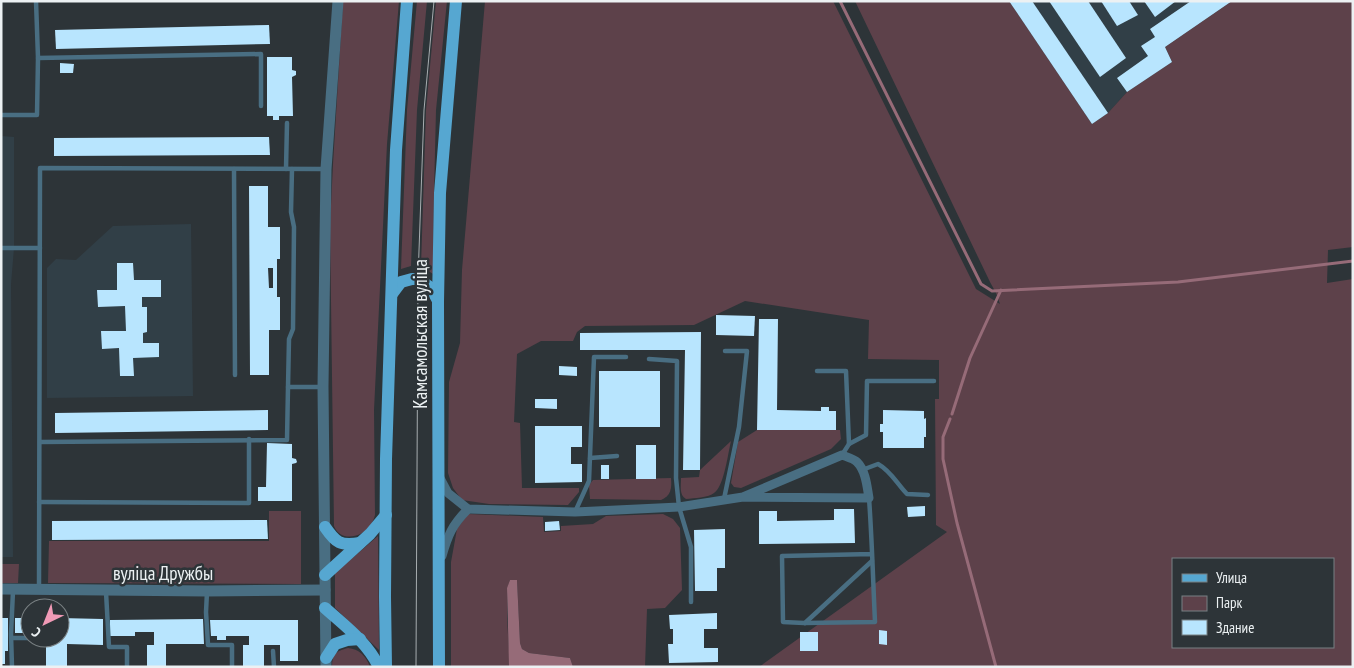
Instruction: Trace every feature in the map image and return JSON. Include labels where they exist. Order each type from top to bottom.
[{"type":"main road","name":"Камсамольская вуліца","points":[[386,667],[386,449],[396,150],[407,1]]},
{"type":"main road","name":"Камсамольская вуліца","points":[[440,667],[438,302],[440,194],[456,1]]},
{"type":"main road","points":[[392,294],[401,282],[418,279],[431,288],[438,302]]},
{"type":"main road","points":[[325,574],[370,534],[386,514]]},
{"type":"main road","points":[[324,527],[334,540],[347,545],[360,543]]},
{"type":"main road","points":[[325,608],[360,639],[379,667]]},
{"type":"main road","points":[[326,662],[335,644],[347,640],[360,639]]},
{"type":"street","points":[[326,662],[323,387],[326,169],[338,1]]},
{"type":"street","points":[[438,474],[448,493],[468,509],[575,512],[679,507],[743,498],[869,498],[866,481],[857,462],[842,455],[743,498]]},
{"type":"street","points":[[440,562],[447,539],[456,521],[468,509]]},
{"type":"street","name":"вуліца Дружбы","points":[[7,589],[325,590]]},
{"type":"lane","points":[[1,115],[37,114],[36,1]]},
{"type":"lane","points":[[38,58],[261,54],[261,106]]},
{"type":"lane","points":[[40,442],[287,440],[288,339],[293,329],[294,227],[291,212],[287,123]]},
{"type":"lane","points":[[39,589],[40,168],[326,169]]},
{"type":"lane","points":[[234,169],[235,375]]},
{"type":"lane","points":[[1,248],[40,248]]},
{"type":"lane","points":[[724,500],[739,427],[747,351],[725,351]]},
{"type":"lane","points":[[575,512],[589,481],[594,357],[626,357]]},
{"type":"lane","points":[[649,359],[677,361],[676,478],[679,507],[691,547],[691,602]]},
{"type":"lane","points":[[817,371],[846,371],[849,444]]},
{"type":"lane","points":[[842,455],[849,444],[866,435],[867,380],[934,381]]},
{"type":"lane","points":[[288,387],[323,387]]},
{"type":"lane","points":[[40,502],[249,503],[249,439]]},
{"type":"lane","points":[[590,458],[617,456]]},
{"type":"lane","points":[[862,470],[878,464],[886,468],[908,494],[928,495]]},
{"type":"lane","points":[[869,498],[872,554],[875,622],[804,624],[783,622],[782,556],[872,554]]},
{"type":"lane","points":[[804,624],[872,561]]},
{"type":"lane","points":[[7,589],[12,638],[12,667]]},
{"type":"lane","points":[[106,590],[109,647],[127,647],[127,667]]},
{"type":"lane","points":[[207,591],[208,645],[232,645],[232,667]]},
{"type":"lane","points":[[12,638],[20,638]]},
{"type":"lane","points":[[273,650],[274,667]]},
{"type":"shaded area","points":[[1009,1],[1232,1],[1165,47],[1172,62],[1127,92],[1108,113],[1092,124]]},
{"type":"shaded area","points":[[1,136],[14,137],[14,248],[11,284],[13,557],[1,557]]},
{"type":"shaded area","points":[[191,224],[193,396],[47,398],[47,268],[56,259],[76,260],[113,226]]},
{"type":"shaded area","points":[[510,580],[517,580],[520,643],[522,649],[529,653],[570,658],[573,667],[509,666],[507,588]]},
{"type":"green space","points":[[343,1],[399,1],[387,144],[374,410],[375,515],[371,525],[366,530],[351,536],[341,534],[334,526],[330,226]]},
{"type":"green space","points":[[417,1],[427,1],[417,110],[411,266],[401,269],[407,110]]},
{"type":"green space","points":[[436,1],[447,1],[436,110],[433,274],[421,266],[426,110]]},
{"type":"green space","points":[[485,1],[833,1],[976,289],[1000,304],[855,1],[1009,1],[1092,124],[1108,113],[1127,92],[1172,62],[1165,47],[1232,1],[1353,1],[1353,247],[1328,250],[1327,283],[1353,279],[1353,667],[759,667],[947,532],[936,525],[935,399],[939,399],[939,360],[868,359],[869,320],[745,301],[694,325],[585,326],[577,332],[573,341],[541,341],[517,354],[514,422],[520,423],[522,488],[579,488],[579,492],[568,505],[489,504],[462,500],[453,488],[448,473],[449,382],[460,343],[462,270]]},
{"type":"green space","points":[[757,430],[840,430],[841,439],[831,449],[741,488],[734,487],[731,483],[738,442]]},
{"type":"green space","points":[[731,441],[723,477],[717,490],[711,495],[686,499],[682,495],[681,478],[699,477],[700,470]]},
{"type":"green space","points":[[671,478],[670,491],[661,500],[590,499],[589,485],[593,480]]},
{"type":"green space","points":[[269,511],[301,511],[301,584],[48,583],[49,541],[269,541]]},
{"type":"green space","points":[[468,514],[543,517],[544,532],[561,531],[561,526],[593,524],[606,516],[663,514],[673,519],[680,528],[682,590],[665,608],[647,609],[645,667],[573,667],[570,658],[529,653],[522,649],[520,643],[517,580],[510,580],[507,589],[507,618],[510,667],[451,667],[451,562],[457,529]]},
{"type":"green space","points":[[378,536],[379,650],[335,608],[335,573]]},
{"type":"green space","points":[[1,564],[19,564],[18,583],[1,583]]},
{"type":"green space","points":[[348,648],[362,654],[370,667],[332,667],[336,654],[340,650]]},
{"type":"building","points":[[1009,1],[1032,1],[1108,113],[1092,124]]},
{"type":"building","points":[[1049,1],[1088,1],[1126,58],[1100,77]]},
{"type":"building","points":[[1101,1],[1129,1],[1138,15],[1117,26]]},
{"type":"building","points":[[1144,1],[1176,1],[1155,17]]},
{"type":"building","points":[[1191,1],[1232,1],[1165,47],[1172,62],[1127,92],[1117,78],[1148,56],[1141,46],[1155,37],[1150,29]]},
{"type":"building","points":[[269,25],[270,44],[56,49],[55,30]]},
{"type":"building","points":[[267,57],[292,57],[292,70],[296,71],[296,75],[292,77],[293,116],[279,116],[279,120],[273,120],[273,116],[267,116]]},
{"type":"building","points":[[60,63],[74,64],[73,73],[60,73]]},
{"type":"building","points":[[269,137],[270,155],[54,156],[54,138]]},
{"type":"building","points":[[249,186],[268,186],[268,227],[280,227],[280,259],[277,259],[277,297],[280,297],[280,330],[269,330],[269,375],[250,375]],"holes":[[[268,268],[273,268],[273,288],[269,288]]]},
{"type":"building","points":[[117,263],[133,263],[134,280],[161,280],[161,297],[142,297],[142,307],[147,307],[147,332],[143,333],[143,343],[159,343],[159,357],[133,358],[134,376],[120,376],[119,348],[102,349],[101,331],[126,331],[125,306],[98,307],[97,290],[117,290]]},
{"type":"building","points":[[716,315],[755,316],[754,336],[716,335]]},
{"type":"building","points":[[759,319],[778,319],[777,410],[821,411],[821,407],[829,407],[829,411],[836,411],[836,430],[757,430]]},
{"type":"building","points":[[701,332],[700,470],[683,470],[685,350],[580,350],[580,333]]},
{"type":"building","points":[[559,366],[577,367],[577,376],[559,375]]},
{"type":"building","points":[[599,371],[660,371],[660,427],[599,427]]},
{"type":"building","points":[[535,399],[557,399],[557,409],[535,408]]},
{"type":"building","points":[[268,410],[268,430],[55,433],[55,413]]},
{"type":"building","points":[[883,410],[924,411],[926,437],[924,437],[924,448],[883,448],[883,432],[880,432],[880,424],[883,424]]},
{"type":"building","points":[[535,426],[582,426],[582,447],[571,447],[571,464],[582,464],[582,482],[535,483]]},
{"type":"building","points":[[267,443],[292,444],[292,458],[296,459],[297,462],[292,464],[292,501],[258,501],[258,487],[266,487]]},
{"type":"building","points":[[636,445],[656,445],[656,479],[636,479]]},
{"type":"building","points":[[601,465],[609,465],[609,479],[601,479]]},
{"type":"building","points":[[925,506],[925,516],[908,517],[907,507]]},
{"type":"building","points":[[834,509],[854,509],[855,543],[759,544],[759,511],[777,511],[777,521],[834,520]]},
{"type":"building","points":[[267,520],[268,539],[52,540],[52,521]]},
{"type":"building","points":[[559,521],[560,530],[545,531],[545,522]]},
{"type":"building","points":[[725,529],[725,568],[717,568],[717,591],[695,591],[694,530]]},
{"type":"building","points":[[717,613],[717,629],[704,629],[704,648],[718,648],[718,662],[669,663],[668,644],[673,644],[673,629],[670,629],[669,615]]},
{"type":"building","points":[[1,618],[8,618],[8,651],[5,651],[5,664],[1,664]]},
{"type":"building","points":[[15,618],[20,618],[20,633],[15,633]]},
{"type":"building","points":[[70,618],[103,619],[103,645],[70,644]]},
{"type":"building","points":[[203,619],[204,644],[166,644],[166,667],[147,667],[147,645],[154,645],[154,632],[135,632],[135,636],[110,636],[110,620]]},
{"type":"building","points":[[210,620],[298,620],[298,661],[280,661],[280,645],[264,645],[264,667],[243,667],[243,645],[249,645],[249,636],[226,636],[226,640],[217,640],[217,636],[211,636]]},
{"type":"building","points":[[879,630],[887,631],[887,645],[879,644]]},
{"type":"building","points":[[800,632],[818,632],[818,651],[800,651]]},
{"type":"building","points":[[46,648],[67,648],[67,667],[46,667]]},
{"type":"waterway","points":[[840,1],[981,284],[992,291],[1178,282],[1353,261]]},
{"type":"waterway","points":[[952,414],[970,358],[1001,290]]},
{"type":"waterway","points":[[950,419],[943,437],[943,459],[957,523],[996,667]]},
{"type":"tram line","points":[[416,667],[418,279],[424,110],[434,1]]}]
